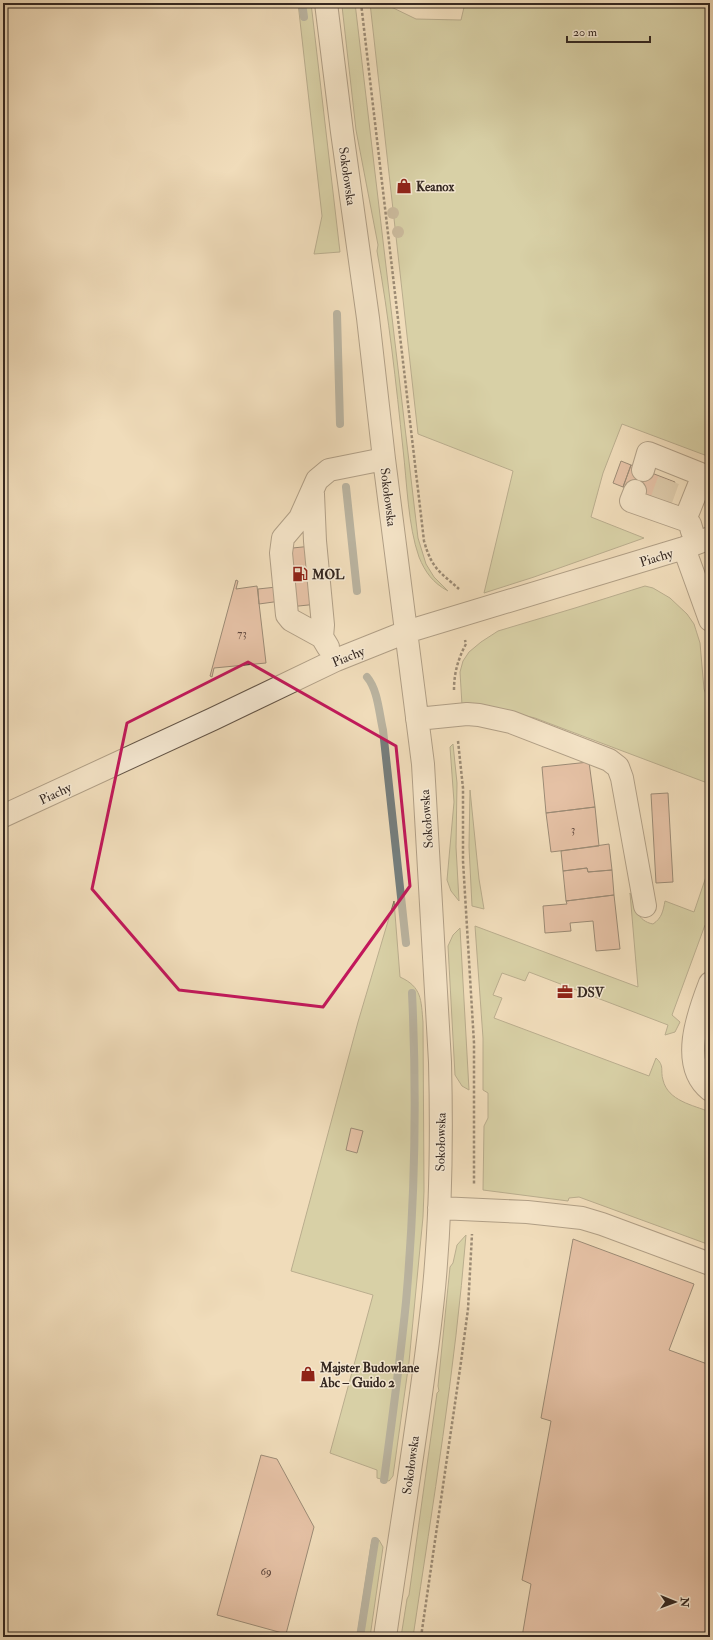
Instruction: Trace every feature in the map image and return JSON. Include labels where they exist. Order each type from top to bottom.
[{"type":"street","name":"Sokołowska","points":[[326,3],[368,318],[422,764],[428,842],[440,1062],[441,1106],[439,1208],[433,1298],[385,1637]]},
{"type":"street","points":[[643,470],[648,453],[672,471],[703,474],[685,520]]},
{"type":"street","points":[[336,660],[322,637],[290,620],[287,616],[281,553],[284,535],[300,518],[317,480],[329,470],[384,459]]},
{"type":"street","points":[[314,487],[312,501],[323,625],[322,637]]},
{"type":"street","points":[[635,491],[631,501],[659,506],[690,524],[698,543],[710,620]]},
{"type":"street","name":"Piachy","points":[[3,816],[214,719],[336,660],[406,632],[698,543]]},
{"type":"street","points":[[417,719],[467,714],[511,722],[609,760],[618,767],[622,778],[645,906]]},
{"type":"street","points":[[710,983],[696,1026],[693,1042],[696,1069],[700,1079],[710,1090]]},
{"type":"street","points":[[439,1208],[528,1212],[582,1218],[710,1264]]},
{"type":"path","points":[[360,3],[416,460],[424,541],[428,557],[434,567],[459,588],[460,594]]},
{"type":"highlighted area","points":[[248,662],[396,746],[410,886],[323,1007],[179,990],[92,889],[127,723]]},
{"type":"green space","points":[[298,3],[311,3],[340,252],[314,254],[322,216]]},
{"type":"green space","points":[[343,3],[355,3],[418,538],[426,564],[434,577],[448,591],[434,581],[424,568],[415,545],[412,532],[392,350],[377,251],[378,245],[356,130],[342,6]]},
{"type":"green space","points":[[370,3],[383,3],[416,19],[461,20],[465,3],[710,3],[710,457],[622,424],[603,473],[591,517],[644,538],[484,593],[513,471],[418,434]]},
{"type":"green space","points":[[645,586],[653,588],[670,598],[687,614],[694,624],[700,643],[704,689],[710,705],[710,784],[535,718],[486,707],[462,705],[460,672],[463,661],[469,652],[481,642],[498,631]]},
{"type":"green space","points":[[453,744],[457,783],[456,847],[459,901],[451,891],[447,880],[454,802],[450,747]]},
{"type":"green space","points":[[470,790],[479,879],[484,909],[472,906],[469,847]]},
{"type":"green space","points":[[710,865],[710,926],[705,925],[672,1015],[680,1022],[675,1032],[665,1035],[668,1025],[529,972],[525,981],[502,973],[493,995],[502,998],[494,1018],[649,1076],[656,1058],[662,1068],[662,1077],[670,1093],[682,1101],[710,1112],[710,1245],[579,1197],[569,1198],[568,1201],[483,1190],[484,1126],[488,1118],[488,1093],[483,1090],[483,1038],[475,926],[638,987],[630,893],[637,913],[643,920],[653,924],[660,917],[665,901],[694,912]]},
{"type":"green space","points":[[394,901],[400,977],[413,985],[419,995],[422,1007],[424,1191],[423,1217],[409,1362],[393,1476],[389,1481],[377,1478],[377,1470],[330,1453],[373,1295],[291,1271],[358,1022]]},
{"type":"green space","points":[[460,928],[469,1090],[462,1086],[455,1075],[448,946],[453,935]]},
{"type":"green space","points":[[466,1235],[450,1386],[413,1637],[401,1637],[407,1599],[409,1595],[437,1393],[439,1391],[438,1386],[450,1267],[453,1263],[457,1245]]},
{"type":"green space","points":[[374,1539],[379,1540],[383,1547],[370,1637],[357,1637],[371,1545]]},
{"type":"building","points":[[621,461],[631,465],[623,487],[613,483]]},
{"type":"building","points":[[631,465],[675,482],[667,503],[623,487]]},
{"type":"building","points":[[312,546],[318,604],[289,607],[283,549]]},
{"type":"building","points":[[236,580],[238,581],[236,589],[257,586],[266,663],[214,668],[212,677],[210,676]]},
{"type":"building","points":[[286,586],[288,600],[259,604],[258,589]]},
{"type":"building","points":[[589,762],[595,807],[546,813],[542,767]]},
{"type":"building","points":[[668,793],[673,882],[656,883],[651,794]]},
{"type":"building","points":[[595,807],[599,846],[551,852],[546,813]]},
{"type":"building","points":[[609,844],[612,870],[588,872],[587,868],[563,871],[561,851]]},
{"type":"building","points":[[587,868],[588,872],[612,870],[614,895],[566,901],[563,871]]},
{"type":"building","points":[[614,895],[620,949],[596,951],[593,921],[570,923],[571,931],[545,933],[543,906],[567,904],[566,901]]},
{"type":"building","points":[[351,1128],[363,1131],[357,1153],[346,1150]]},
{"type":"building","points":[[573,1239],[694,1284],[669,1350],[710,1365],[710,1637],[522,1637],[531,1584],[522,1580],[551,1421],[541,1418]]},
{"type":"building","points":[[261,1455],[277,1459],[314,1527],[286,1634],[217,1615]]},
{"type":"waterway","points":[[302,3],[304,17]]},
{"type":"waterway","points":[[337,314],[340,424]]},
{"type":"waterway","points":[[346,487],[357,591]]},
{"type":"waterway","points":[[367,677],[374,688],[383,730],[406,943]]},
{"type":"waterway","points":[[384,1480],[404,1324],[409,1264],[415,1109],[412,993]]},
{"type":"waterway","points":[[360,1637],[375,1541]]},
{"type":"tunnel","points":[[661,501],[669,479]]},
{"type":"place","name":"Keanox","points":[[404,186]]},
{"type":"place","name":"MOL","points":[[300,574]]},
{"type":"place","name":"DSV","points":[[565,992]]},
{"type":"place","name":"Majster Budowlane Abc – Guido 2","points":[[308,1374]]}]
